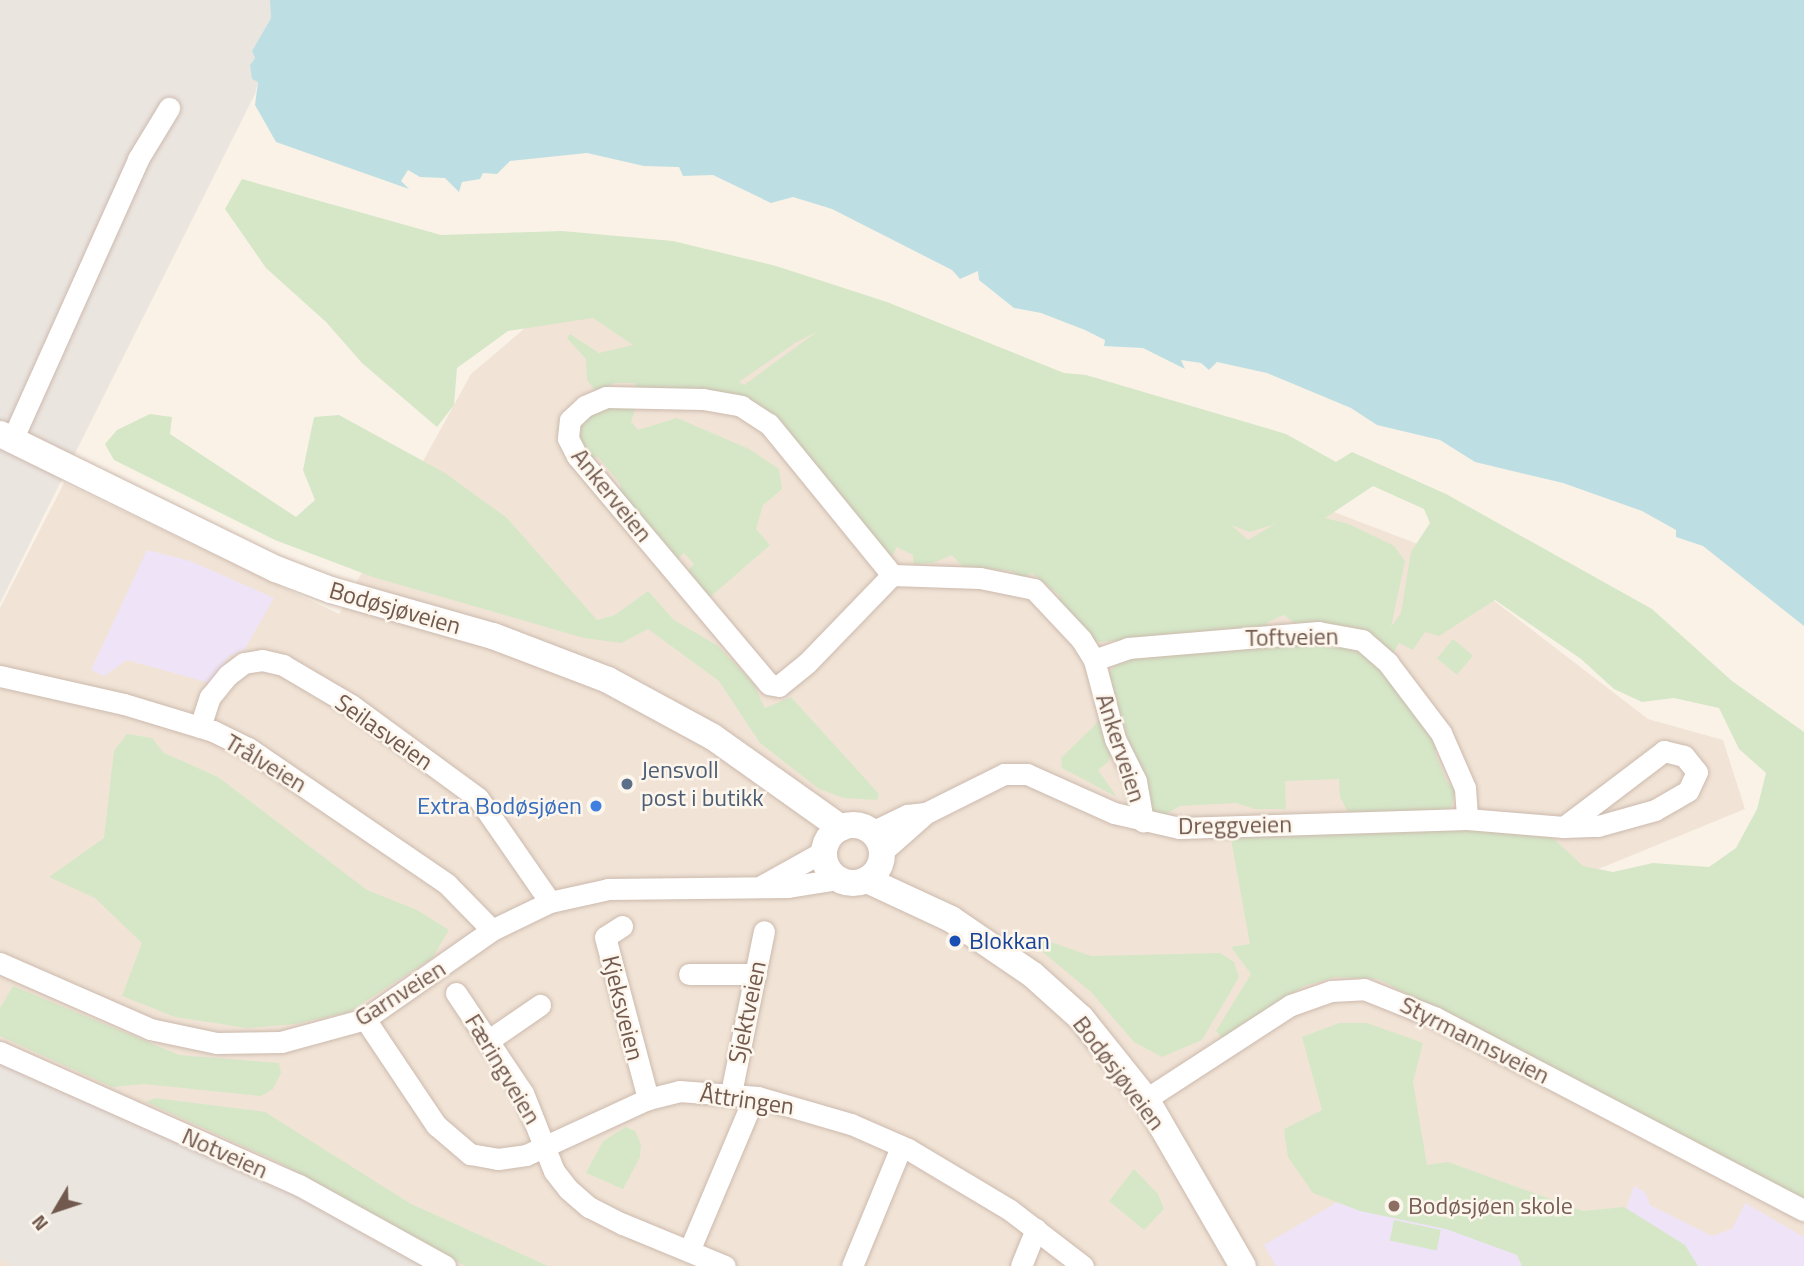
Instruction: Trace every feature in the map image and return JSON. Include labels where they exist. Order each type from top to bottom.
[{"type":"street","name":"Bodøsjøveien","points":[[169,108],[138,159],[6,437],[276,569],[331,590],[493,636],[608,680],[713,737],[773,781],[830,841]]},
{"type":"street","name":"Ankerveien","points":[[892,575],[756,413],[723,400],[606,397],[585,406],[570,420],[568,438],[577,456],[769,684],[779,686],[807,663],[892,575],[980,578],[1034,589],[1081,639],[1094,660],[1115,739],[1136,781],[1143,821]]},
{"type":"street","name":"Toftveien","points":[[1094,660],[1128,648],[1318,632],[1362,640],[1388,663],[1441,733],[1465,788],[1467,819]]},
{"type":"street","name":"Seilasveien","points":[[200,727],[210,696],[228,675],[253,661],[283,665],[351,705],[478,798],[551,902]]},
{"type":"street","name":"Trålveien","points":[[0,676],[124,704],[200,727],[248,748],[447,884],[492,930]]},
{"type":"street","name":"Dreggveien","points":[[876,856],[926,813],[1004,774],[1027,774],[1114,813],[1179,828],[1467,819],[1563,827],[1598,826],[1656,810],[1688,791],[1698,772],[1684,756],[1664,751],[1563,827]]},
{"type":"street","name":"Bodøsjøveien","points":[[830,841],[857,825],[876,856],[951,919],[1058,996],[1146,1099],[1243,1266]]},
{"type":"street","name":"Bodøsjøveien","points":[[830,841],[827,867],[838,879],[876,856]]},
{"type":"street","name":"Garnveien","points":[[758,888],[830,841]]},
{"type":"street","name":"Garnveien","points":[[0,963],[119,1017],[183,1038],[248,1045],[281,1042],[365,1019],[492,930],[551,902],[608,889],[758,888],[838,879]]},
{"type":"street","name":"Kjeksveien","points":[[622,926],[604,937],[648,1099]]},
{"type":"street","name":"Sjektveien","points":[[731,1093],[764,931]]},
{"type":"street","points":[[689,974],[755,974]]},
{"type":"street","name":"Styrmannsveien","points":[[1146,1099],[1291,1004],[1331,991],[1364,989],[1436,1018],[1804,1210]]},
{"type":"street","name":"Færingveien","points":[[456,993],[523,1093],[554,1171],[589,1207],[725,1266]]},
{"type":"street","points":[[489,1040],[540,1004]]},
{"type":"street","name":"Åttringen","points":[[365,1019],[436,1125],[457,1146],[470,1154],[498,1160],[544,1148],[648,1099],[679,1091],[731,1093],[754,1097],[838,1119],[901,1147],[1036,1229],[1083,1266]]},
{"type":"street","name":"Notveien","points":[[0,1052],[299,1185],[445,1266]]},
{"type":"street","points":[[689,1251],[754,1097]]},
{"type":"street","points":[[852,1266],[901,1147]]},
{"type":"street","points":[[1021,1266],[1036,1229]]},
{"type":"shaded area","points":[[0,0],[270,0],[273,4],[271,18],[252,51],[255,58],[250,65],[258,81],[255,94],[0,603]]},
{"type":"shaded area","points":[[597,267],[773,298],[1423,546],[1648,719],[1723,740],[1745,809],[1518,902],[1804,1130],[1804,1266],[0,1266],[0,608],[64,483],[339,614],[471,374]]},
{"type":"shaded area","points":[[147,550],[190,561],[274,598],[244,650],[230,656],[210,683],[127,660],[104,676],[91,670]]},
{"type":"shaded area","points":[[0,1063],[293,1192],[428,1266],[15,1266],[0,1259]]},
{"type":"shaded area","name":"Bodøsjøen skole","points":[[1387,1173],[1558,1266],[1276,1266],[1264,1245]]},
{"type":"shaded area","points":[[1634,1186],[1645,1192],[1650,1205],[1712,1236],[1732,1229],[1745,1203],[1804,1237],[1804,1266],[1596,1266],[1620,1227]]},
{"type":"green space","points":[[242,179],[441,235],[562,231],[673,241],[776,266],[887,302],[1064,373],[1086,375],[1286,434],[1336,462],[1352,452],[1446,494],[1652,609],[1732,681],[1804,732],[1804,1200],[1378,979],[1335,977],[1304,986],[1222,1038],[1216,1031],[1251,974],[1231,947],[1250,944],[1231,839],[1282,833],[1483,830],[1553,838],[1583,866],[1613,872],[1653,863],[1709,867],[1736,848],[1757,809],[1766,773],[1739,749],[1719,708],[1674,698],[1642,702],[1614,689],[1581,659],[1495,600],[1439,636],[1425,632],[1413,650],[1399,643],[1391,657],[1300,627],[1284,615],[1268,622],[1264,633],[1093,642],[1058,605],[1059,595],[1032,573],[1021,579],[1011,571],[963,567],[952,555],[933,563],[914,564],[913,555],[897,547],[889,561],[758,408],[639,390],[634,383],[614,383],[598,394],[587,380],[586,359],[567,338],[570,334],[599,353],[633,345],[593,318],[508,331],[457,368],[454,405],[437,427],[362,363],[326,322],[266,268],[225,209]],"holes":[[[818,331],[744,385],[739,382],[795,343]],[[1373,486],[1424,509],[1430,523],[1411,552],[1401,613],[1391,627],[1405,561],[1394,546],[1349,524],[1325,518]],[[1275,524],[1248,540],[1231,525],[1250,532]]]},
{"type":"green space","points":[[605,405],[636,406],[631,422],[638,430],[677,418],[749,449],[779,469],[782,489],[763,505],[756,529],[770,545],[709,598],[687,572],[694,564],[684,553],[675,561],[621,493],[620,483],[598,457],[586,457],[575,441],[577,424]]},
{"type":"green space","points":[[150,414],[172,417],[170,434],[296,517],[315,500],[303,470],[314,417],[339,415],[445,473],[507,518],[597,620],[615,615],[648,591],[674,620],[718,646],[753,683],[765,708],[791,697],[879,794],[877,800],[844,798],[819,789],[760,743],[719,681],[648,629],[621,643],[584,638],[373,577],[275,540],[114,460],[105,444],[117,430]]},
{"type":"green space","points":[[1313,636],[1368,650],[1438,737],[1435,753],[1447,782],[1456,790],[1450,811],[1350,816],[1340,797],[1339,779],[1285,781],[1286,809],[1255,809],[1236,803],[1180,806],[1161,817],[1151,811],[1108,675],[1114,666],[1122,659],[1263,641],[1274,647],[1304,645]]},
{"type":"green space","points":[[1453,639],[1473,656],[1457,675],[1437,658]]},
{"type":"green space","points":[[1100,720],[1112,750],[1108,762],[1098,770],[1117,797],[1062,768],[1061,758]]},
{"type":"green space","points":[[127,734],[152,738],[164,753],[218,777],[367,890],[417,910],[449,930],[432,958],[349,1012],[295,1024],[247,1028],[175,1017],[122,996],[142,943],[95,898],[49,877],[104,838],[114,751]]},
{"type":"green space","points":[[1028,934],[1091,956],[1220,953],[1234,962],[1239,977],[1202,1040],[1162,1057],[1134,1042],[1091,992],[1027,939]]},
{"type":"green space","points":[[13,986],[179,1055],[279,1063],[281,1073],[273,1089],[261,1096],[144,1084],[112,1087],[0,1036],[0,1008]]},
{"type":"green space","points":[[1339,1023],[1367,1023],[1423,1043],[1413,1082],[1427,1165],[1448,1162],[1583,1211],[1624,1207],[1685,1245],[1698,1266],[1522,1266],[1517,1255],[1446,1229],[1360,1211],[1313,1193],[1288,1157],[1284,1129],[1322,1110],[1302,1037]]},
{"type":"green space","points":[[155,1098],[265,1112],[411,1204],[548,1266],[465,1266],[276,1161],[146,1102]]},
{"type":"green space","points":[[626,1127],[635,1131],[641,1144],[640,1157],[623,1189],[586,1173],[603,1141]]},
{"type":"green space","points":[[1134,1169],[1158,1194],[1164,1209],[1144,1230],[1109,1201]]},
{"type":"green space","points":[[1394,1220],[1441,1230],[1437,1251],[1390,1241]]},
{"type":"water","points":[[270,0],[1804,0],[1804,626],[1703,546],[1676,537],[1676,530],[1642,511],[1563,483],[1475,462],[1440,440],[1377,425],[1351,408],[1267,373],[1217,362],[1209,370],[1201,363],[1181,360],[1185,369],[1143,348],[1104,346],[1105,340],[1085,330],[1041,313],[1014,308],[979,280],[978,271],[960,279],[952,270],[832,209],[793,197],[771,203],[713,175],[683,176],[679,167],[644,166],[587,153],[510,161],[497,174],[483,173],[480,179],[462,182],[459,192],[445,178],[420,177],[408,170],[401,181],[409,189],[276,142],[255,105],[258,82],[252,79],[250,65],[255,58],[252,51],[271,18]]},
{"type":"place","name":"Jensvoll post i butikk","points":[[627,784]]},
{"type":"place","name":"Extra Bodøsjøen","points":[[596,806]]},
{"type":"place","name":"Blokkan","points":[[955,941]]},
{"type":"place","name":"Bodøsjøen skole","points":[[1394,1206]]}]
